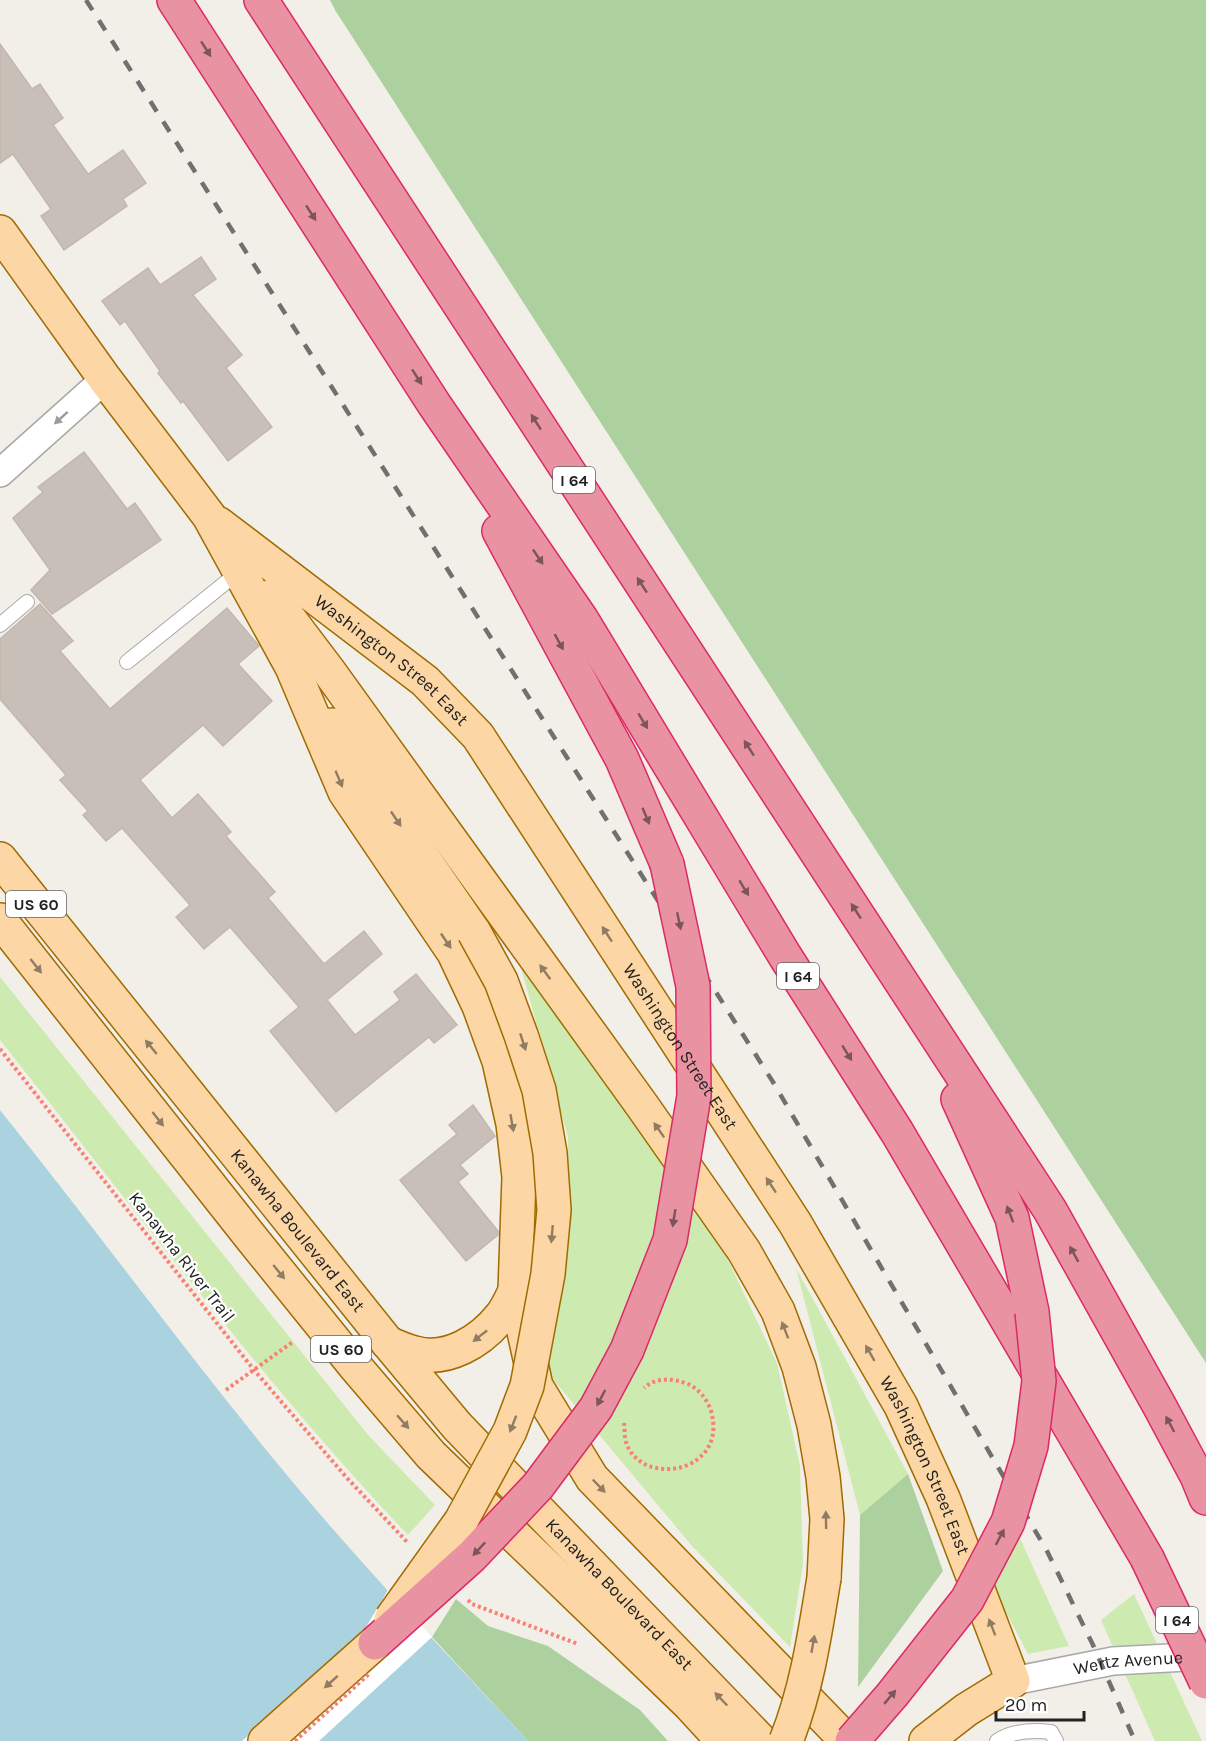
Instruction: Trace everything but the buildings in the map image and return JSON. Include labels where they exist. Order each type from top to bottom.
[{"type":"highway","name":"I 64","points":[[174,0],[434,404],[582,620],[785,956],[897,1132],[1147,1558],[1206,1682]]},
{"type":"highway","name":"I 64","points":[[261,0],[1050,1210],[1202,1487]]},
{"type":"highway","points":[[375,1642],[472,1556],[538,1486],[590,1417],[627,1350],[670,1240],[694,1096],[693,986],[666,864],[622,759],[525,581],[434,404]]},
{"type":"highway","points":[[852,1741],[892,1695],[967,1600],[1008,1522],[1031,1446],[1039,1381],[1032,1312],[1012,1218],[963,1110],[888,960]]},
{"type":"main road","points":[[0,232],[105,379],[328,670],[641,1104],[749,1261],[778,1311],[799,1367],[814,1425],[827,1519],[824,1578],[812,1650],[796,1717],[786,1741]]},
{"type":"main road","points":[[249,564],[345,792],[454,953],[479,1006],[499,1060],[513,1124],[519,1177],[515,1291],[536,1386],[592,1478],[847,1741]]},
{"type":"main road","name":"Washington Street East","points":[[249,564],[425,681],[478,736],[795,1223],[901,1406],[943,1498],[1013,1681]]},
{"type":"main road","points":[[265,1741],[375,1642],[461,1521],[510,1431],[527,1386],[549,1274],[554,1210],[550,1153],[539,1090],[501,981],[474,932],[292,667]]},
{"type":"main road","name":"Kanawha Boulevard East","points":[[0,859],[457,1426],[761,1741]]},
{"type":"main road","name":"Kanawha Boulevard East","points":[[0,920],[354,1365],[431,1455],[690,1705],[723,1741]]},
{"type":"main road","points":[[388,1343],[416,1354],[435,1355],[466,1347],[483,1335],[503,1314],[515,1291]]},
{"type":"main road","name":"Wertz Avenue","points":[[926,1741],[966,1710],[1013,1681]]},
{"type":"street","points":[[0,473],[105,379]]},
{"type":"street","name":"Wertz Avenue","points":[[1013,1681],[1113,1661],[1206,1656]]},
{"type":"lane","points":[[127,662],[249,564]]},
{"type":"lane","points":[[0,625],[27,602]]},
{"type":"lane","points":[[998,1741],[1003,1737],[1032,1730],[1051,1732],[1056,1741]]},
{"type":"path","name":"Kanawha River Trail","points":[[0,1049],[254,1370],[347,1478]]},
{"type":"path","points":[[226,1390],[297,1338]]},
{"type":"path","points":[[627,1416],[624,1422],[626,1441],[630,1450],[653,1467],[676,1469],[686,1466],[697,1460],[710,1443],[714,1432],[709,1405],[702,1394],[691,1385],[672,1379],[663,1380],[647,1385],[639,1393]]},
{"type":"green space","points":[[330,0],[1206,0],[1206,1363],[335,10]]},
{"type":"green space","points":[[516,950],[709,1220],[777,1363],[800,1466],[803,1564],[790,1647],[692,1546],[546,1371],[568,1209],[568,1137]]},
{"type":"green space","points":[[0,977],[369,1436],[435,1505],[408,1535],[301,1416],[249,1354],[0,1040]]},
{"type":"green space","points":[[796,1268],[908,1474],[860,1515]]},
{"type":"green space","points":[[908,1474],[943,1571],[858,1687],[860,1515]]},
{"type":"green space","points":[[1018,1534],[1069,1646],[1028,1654],[989,1580]]},
{"type":"green space","points":[[1134,1594],[1202,1741],[1155,1741],[1101,1620]]},
{"type":"green space","points":[[456,1599],[488,1626],[548,1646],[640,1710],[668,1741],[528,1741],[432,1637]]},
{"type":"water","points":[[0,1110],[256,1438],[346,1544],[528,1741],[0,1741]]},
{"type":"pier","points":[[388,1590],[432,1637],[319,1741],[242,1741],[362,1634]]},
{"type":"railway","points":[[86,0],[773,1082],[1047,1551],[1093,1645],[1135,1741]]}]
